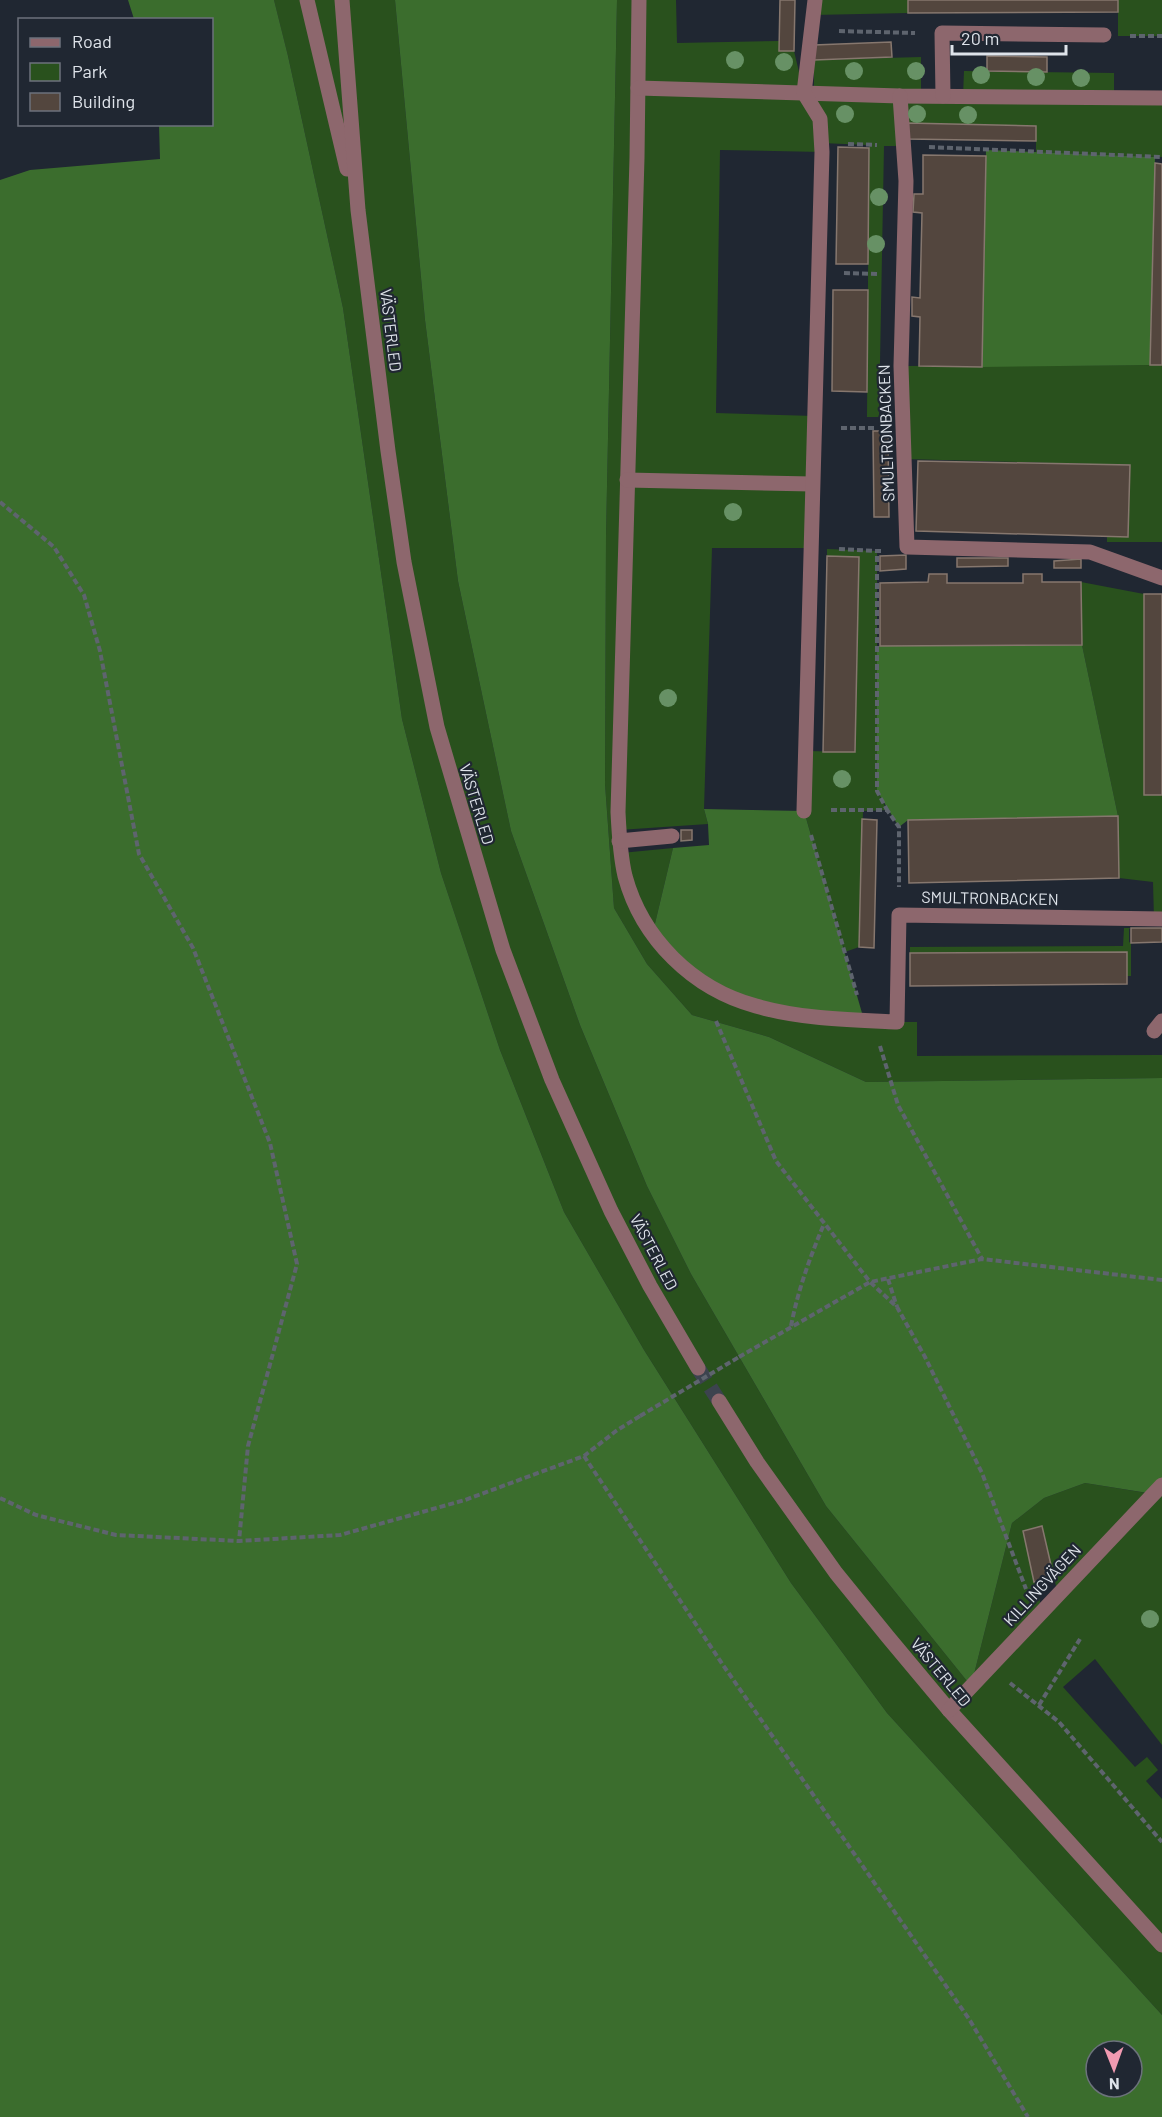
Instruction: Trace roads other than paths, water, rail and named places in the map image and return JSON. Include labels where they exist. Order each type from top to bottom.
[{"type":"street","name":"VÄSTERLED","points":[[307,0],[358,210]]},
{"type":"street","name":"VÄSTERLED","points":[[342,0],[358,210],[397,516],[420,649],[445,759],[503,950],[560,1099],[611,1211],[650,1286],[698,1368]]},
{"type":"street","name":"SMULTRONBACKEN","points":[[639,0],[618,765],[619,841],[626,877],[644,921],[662,946],[683,969],[699,982],[754,1006],[798,1015],[897,1022],[899,915],[1162,919]]},
{"type":"street","points":[[804,811],[821,143],[820,119],[804,93],[815,0]]},
{"type":"street","points":[[943,96],[942,33],[1104,35]]},
{"type":"street","points":[[638,88],[900,96],[1162,98]]},
{"type":"street","name":"SMULTRONBACKEN","points":[[900,96],[906,181],[901,366],[907,547],[1090,552],[1162,578]]},
{"type":"street","points":[[627,480],[812,484]]},
{"type":"street","points":[[619,841],[672,836]]},
{"type":"street","name":"VÄSTERLED","points":[[719,1401],[757,1462],[836,1573],[949,1710],[1162,1945]]},
{"type":"street","name":"KILLINGVÄGEN","points":[[949,1710],[1162,1485]]},
{"type":"tunnel","points":[[698,1368],[719,1401]]}]
